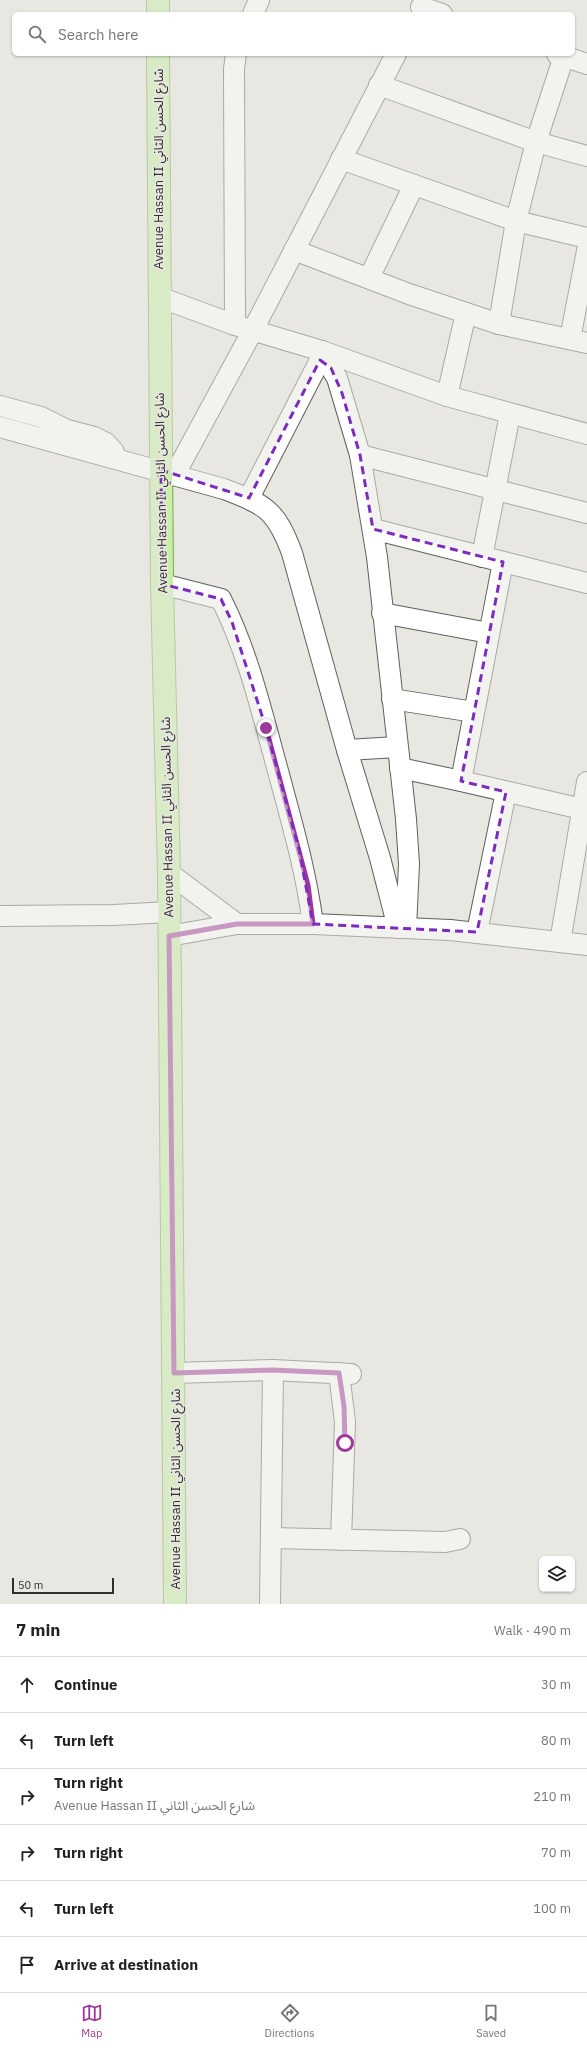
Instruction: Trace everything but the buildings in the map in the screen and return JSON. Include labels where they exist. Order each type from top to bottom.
[{"type":"main road","points":[[158,0],[158,12]]},
{"type":"main road","name":"Avenue Hassan II شارع الحسن الثاني","points":[[158,56],[159,297],[168,472],[162,584],[169,873],[175,1604]]},
{"type":"street","points":[[254,12],[259,0]]},
{"type":"street","points":[[421,7],[436,12]]},
{"type":"street","points":[[236,56],[234,68],[244,328]]},
{"type":"street","points":[[168,472],[244,328],[294,250],[395,56]]},
{"type":"street","points":[[499,324],[516,221],[560,56]]},
{"type":"street","points":[[563,56],[587,64]]},
{"type":"street","points":[[379,85],[536,142],[587,156]]},
{"type":"street","points":[[341,159],[516,221],[587,238]]},
{"type":"street","points":[[369,278],[414,185]]},
{"type":"street","points":[[294,250],[499,324],[578,341],[587,251]]},
{"type":"street","points":[[159,297],[321,356],[447,396],[587,434]]},
{"type":"street","points":[[447,396],[466,313]]},
{"type":"street","points":[[321,356],[337,378],[360,455],[373,529],[398,747],[409,864],[402,928]]},
{"type":"street","points":[[249,498],[321,356]]},
{"type":"street","points":[[0,406],[41,418],[67,430],[100,440],[110,446],[114,452]]},
{"type":"street","points":[[482,557],[510,414]]},
{"type":"street","points":[[0,421],[143,459],[168,472]]},
{"type":"street","points":[[0,427],[139,466],[168,472],[224,489],[249,498],[269,510],[283,528],[347,750],[402,928]]},
{"type":"street","points":[[0,436],[122,470],[132,471],[139,466]]},
{"type":"street","points":[[360,455],[587,513]]},
{"type":"street","points":[[373,529],[587,583]]},
{"type":"street","points":[[461,781],[503,562]]},
{"type":"street","points":[[162,584],[220,599],[232,622],[266,728],[299,849],[308,885],[313,924]]},
{"type":"street","points":[[382,613],[489,633]]},
{"type":"street","points":[[392,699],[474,712]]},
{"type":"street","points":[[347,750],[398,747]]},
{"type":"street","points":[[400,768],[582,810]]},
{"type":"street","points":[[560,942],[587,782]]},
{"type":"street","points":[[477,932],[506,792]]},
{"type":"street","points":[[169,873],[237,924]]},
{"type":"street","points":[[0,916],[114,915],[169,912]]},
{"type":"street","points":[[169,936],[237,924],[313,924],[477,932],[587,945]]},
{"type":"street","points":[[174,1373],[273,1370],[345,1373],[341,1540]]},
{"type":"street","points":[[270,1604],[273,1370]]},
{"type":"street","points":[[271,1538],[445,1542],[460,1539]]},
{"type":"highlighted area","points":[[320,360],[331,368],[342,393],[360,455],[373,529],[503,562],[461,781],[506,792],[477,932],[313,924],[299,849],[266,728],[232,622],[221,599],[162,584],[161,470],[249,498]]},
{"type":"route","points":[[266,728],[308,885],[313,924],[237,924],[169,936],[174,1373],[273,1370],[339,1373],[344,1406],[345,1443]]}]
